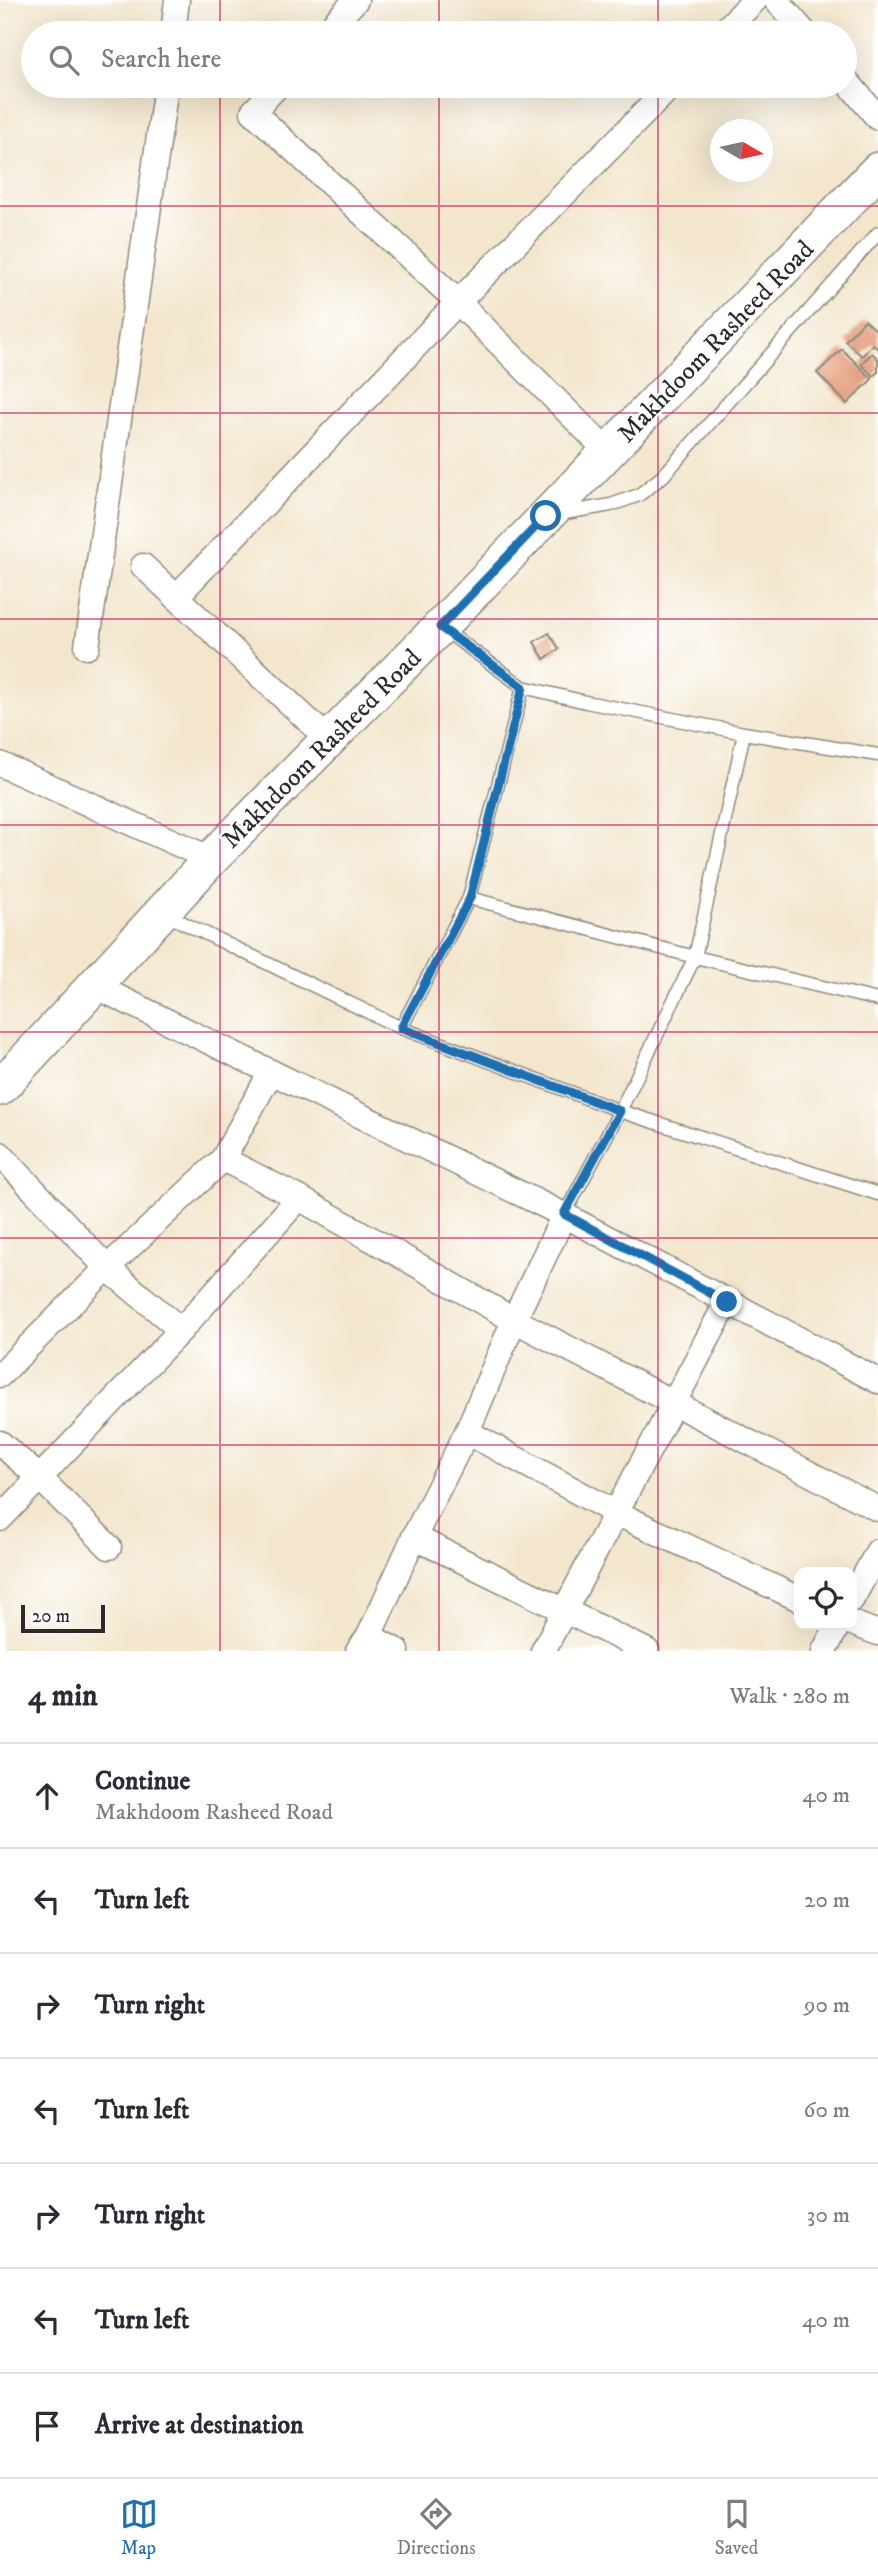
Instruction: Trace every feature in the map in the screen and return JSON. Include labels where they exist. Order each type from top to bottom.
[{"type":"main road","name":"Makhdoom Rasheed Road","points":[[0,1088],[211,859],[440,627],[878,170]]},
{"type":"street","points":[[174,21],[177,0]]},
{"type":"street","points":[[337,21],[356,0]]},
{"type":"street","points":[[734,21],[755,0]]},
{"type":"street","points":[[776,0],[794,21]]},
{"type":"street","points":[[857,93],[878,118]]},
{"type":"street","points":[[87,647],[164,98]]},
{"type":"street","points":[[266,98],[253,112],[458,302],[608,452]]},
{"type":"street","points":[[176,597],[458,302],[659,98]]},
{"type":"street","points":[[142,566],[329,740]]},
{"type":"street","points":[[0,764],[211,859]]},
{"type":"street","points":[[95,986],[564,1214],[878,1381]]},
{"type":"street","points":[[0,1375],[223,1158],[271,1072]]},
{"type":"street","points":[[0,1154],[107,1268],[181,1330]]},
{"type":"street","points":[[223,1158],[514,1320],[878,1509]]},
{"type":"street","points":[[0,1519],[181,1330],[299,1198]]},
{"type":"street","points":[[397,1651],[364,1643],[467,1432],[514,1320],[564,1214]]},
{"type":"street","points":[[543,1651],[727,1302]]},
{"type":"street","points":[[467,1432],[616,1513],[794,1597]]},
{"type":"street","points":[[0,1443],[110,1547]]},
{"type":"street","points":[[414,1537],[647,1651]]},
{"type":"street","points":[[857,1591],[878,1551]]},
{"type":"street","points":[[857,1625],[878,1633]]},
{"type":"street","points":[[824,1651],[835,1630]]},
{"type":"lane","points":[[546,516],[611,505],[639,495],[663,476],[878,233]]},
{"type":"lane","points":[[440,627],[523,687],[744,733],[878,755]]},
{"type":"lane","points":[[401,1028],[470,898],[523,687]]},
{"type":"lane","points":[[564,1214],[620,1111],[695,957],[744,733]]},
{"type":"lane","points":[[470,898],[695,957],[878,1000]]},
{"type":"lane","points":[[162,912],[401,1028],[620,1111],[878,1194]]},
{"type":"building","points":[[865,320],[878,332],[878,349],[873,344],[862,356],[845,341]]},
{"type":"building","points":[[842,349],[872,379],[847,404],[817,373]]},
{"type":"building","points":[[872,353],[878,359],[878,372],[873,376],[861,364]]},
{"type":"building","points":[[549,633],[559,649],[544,659],[534,642]]},
{"type":"route","points":[[546,516],[440,627],[523,687],[470,898],[401,1028],[620,1111],[564,1214],[727,1302]]}]
